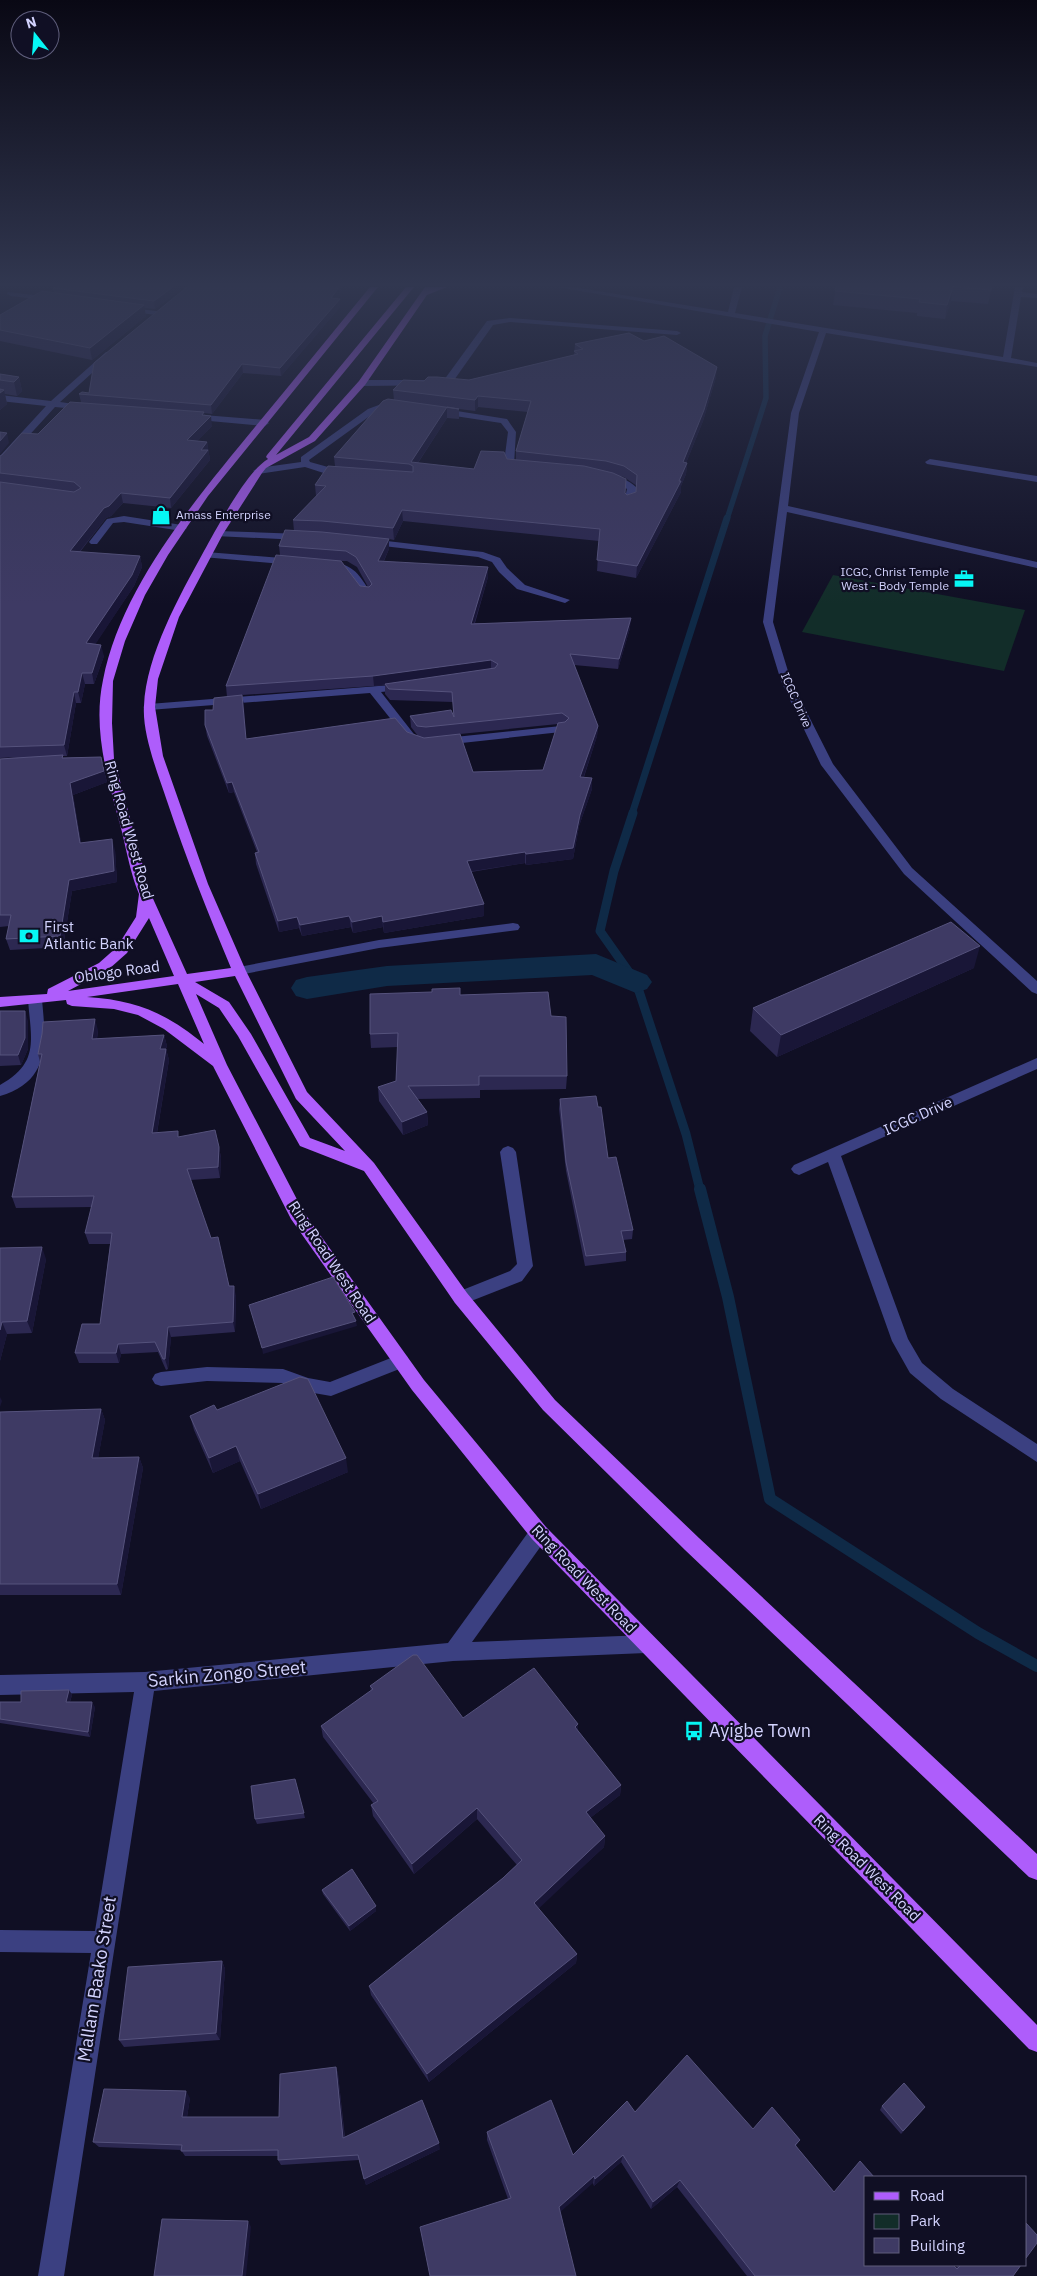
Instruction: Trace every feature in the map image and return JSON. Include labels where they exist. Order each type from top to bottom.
[{"type":"main road","name":"Ring Road West Road","points":[[267,430],[295,393]]},
{"type":"main road","points":[[324,393],[260,469],[218,534],[174,617],[153,679],[149,707],[158,756],[177,817],[202,884],[239,971],[301,1095],[369,1167],[461,1298],[549,1405],[692,1544],[1037,1869]]},
{"type":"main road","points":[[260,469],[312,439],[352,393]]},
{"type":"main road","name":"Ring Road West Road","points":[[276,423],[241,452],[205,494],[163,555],[140,595],[118,648],[108,681],[103,760],[144,892],[220,1065],[297,1215],[418,1385],[539,1533],[1037,2041]]},
{"type":"main road","points":[[35,1000],[80,980],[104,966],[122,950],[143,917],[144,892]]},
{"type":"main road","name":"Oblogo Road","points":[[0,1002],[35,1000],[239,971]]},
{"type":"main road","points":[[182,980],[224,1005],[244,1034],[305,1142],[369,1167]]},
{"type":"main road","points":[[35,1000],[116,1004],[153,1015],[184,1034],[220,1065]]},
{"type":"street","points":[[0,462],[13,439],[65,393]]},
{"type":"street","name":"ICGC Drive","points":[[803,393],[796,413],[768,622],[786,681],[827,765],[908,871],[1037,989]]},
{"type":"street","points":[[0,398],[90,408]]},
{"type":"street","points":[[306,464],[304,459],[318,447],[371,411],[387,405],[406,407]]},
{"type":"street","points":[[424,409],[504,421],[512,432],[508,455],[510,466],[534,471]]},
{"type":"street","points":[[177,416],[267,430]]},
{"type":"street","points":[[930,462],[1037,480]]},
{"type":"street","points":[[260,469],[306,464],[332,473],[352,475]]},
{"type":"street","points":[[596,475],[621,480],[632,488],[629,502]]},
{"type":"street","points":[[782,508],[1037,565]]},
{"type":"street","points":[[94,542],[110,521],[124,519],[182,528]]},
{"type":"street","points":[[218,534],[313,537]]},
{"type":"street","points":[[359,541],[480,554],[496,560],[503,570],[521,587],[565,600]]},
{"type":"street","points":[[206,555],[346,566],[351,570],[366,593]]},
{"type":"street","points":[[149,707],[374,691],[419,685]]},
{"type":"street","points":[[374,691],[413,740],[425,744],[561,729]]},
{"type":"street","points":[[239,971],[379,944],[514,927]]},
{"type":"street","points":[[0,1090],[29,1072],[39,1054],[35,1000]]},
{"type":"street","name":"ICGC Drive","points":[[799,1169],[1037,1063]]},
{"type":"street","points":[[461,1298],[516,1276],[525,1266],[508,1152]]},
{"type":"street","points":[[833,1154],[900,1341],[916,1368],[947,1394],[1037,1454]]},
{"type":"street","points":[[161,1379],[207,1374],[283,1376],[308,1385],[331,1389],[401,1361]]},
{"type":"street","points":[[453,1652],[539,1533]]},
{"type":"street","name":"Sarkin Zongo Street","points":[[0,1685],[145,1682],[453,1652],[646,1644]]},
{"type":"street","name":"Mallam Baako Street","points":[[50,2276],[145,1682]]},
{"type":"street","points":[[0,1941],[103,1942]]},
{"type":"green space","points":[[833,575],[1025,610],[1004,671],[802,632]]},
{"type":"building","points":[[80,393],[220,393],[211,405]]},
{"type":"building","points":[[419,393],[709,393],[683,462],[687,463],[679,481],[681,481],[637,566],[597,560],[600,529],[402,510],[393,528],[293,520],[326,486],[315,485],[328,466],[413,472],[413,466],[409,464],[334,457],[383,401],[388,399],[447,407],[411,462],[474,469],[481,451],[504,452],[507,459],[584,466],[613,473],[626,479],[625,493],[627,495],[636,492],[637,475],[624,466],[606,461],[516,451],[531,401],[478,396],[475,400]]},
{"type":"building","points":[[70,402],[204,412],[202,415],[211,416],[187,440],[207,442],[201,450],[208,450],[170,498],[121,493],[109,506],[104,508],[70,551],[140,556],[132,575],[86,643],[101,645],[92,673],[82,673],[78,692],[74,692],[64,745],[0,747],[0,482],[74,492],[81,488],[74,482],[0,473],[0,456],[22,433],[38,434]]},
{"type":"building","points":[[0,432],[7,433],[0,441]]},
{"type":"building","points":[[285,530],[389,539],[378,561],[488,567],[471,624],[631,618],[619,659],[570,654],[598,726],[580,777],[592,778],[580,815],[573,848],[526,854],[525,852],[467,861],[484,904],[383,922],[382,916],[352,922],[349,916],[300,925],[297,917],[278,921],[255,853],[259,852],[232,782],[227,783],[205,725],[205,710],[213,710],[214,698],[242,695],[246,739],[395,718],[407,732],[424,738],[460,734],[473,772],[543,770],[558,723],[565,722],[569,718],[562,713],[426,727],[417,726],[410,716],[451,710],[454,717],[452,692],[389,689],[385,684],[495,668],[498,664],[491,660],[373,676],[226,686],[276,555],[341,561],[360,586],[369,587],[372,584],[356,557],[346,551],[279,546]]},
{"type":"building","points":[[63,755],[62,758],[101,757],[104,771],[70,783],[80,843],[112,839],[114,871],[69,880],[60,936],[6,939],[11,915],[0,915],[0,759]]},
{"type":"building","points":[[951,922],[980,946],[781,1035],[753,1008]]},
{"type":"building","points":[[460,988],[460,995],[548,992],[551,1016],[566,1017],[567,1076],[479,1076],[479,1085],[408,1086],[427,1112],[402,1122],[378,1087],[396,1081],[398,1033],[370,1034],[370,994],[432,992],[432,989]]},
{"type":"building","points":[[0,1011],[25,1011],[25,1038],[18,1055],[0,1055]]},
{"type":"building","points":[[95,1019],[92,1039],[164,1035],[160,1049],[166,1049],[152,1133],[178,1131],[178,1137],[215,1130],[219,1147],[218,1167],[187,1169],[211,1238],[218,1237],[229,1286],[234,1286],[233,1322],[168,1327],[165,1359],[163,1359],[155,1342],[118,1344],[116,1353],[75,1353],[82,1324],[100,1324],[112,1233],[85,1233],[94,1196],[12,1197],[42,1054],[38,1054],[43,1022]]},
{"type":"building","points":[[596,1096],[598,1107],[601,1107],[608,1158],[616,1157],[633,1230],[621,1231],[626,1252],[586,1256],[566,1162],[560,1099]]},
{"type":"building","points":[[42,1247],[27,1321],[2,1322],[0,1330],[0,1248]]},
{"type":"building","points":[[333,1277],[355,1312],[352,1313],[356,1321],[262,1348],[249,1305]]},
{"type":"building","points":[[300,1377],[308,1379],[346,1458],[258,1494],[236,1446],[209,1458],[190,1416],[214,1405],[217,1410]]},
{"type":"building","points":[[101,1409],[92,1458],[139,1457],[117,1584],[0,1584],[0,1412]]},
{"type":"building","points":[[413,1655],[417,1655],[463,1718],[534,1668],[578,1724],[575,1727],[621,1785],[586,1812],[605,1836],[534,1903],[577,1954],[427,2074],[369,1986],[503,1878],[522,1860],[477,1808],[412,1864],[371,1805],[378,1801],[321,1726],[373,1689],[370,1686]]},
{"type":"building","points":[[69,1690],[66,1702],[92,1702],[88,1732],[0,1719],[0,1702],[21,1702],[21,1691]]},
{"type":"building","points":[[295,1779],[304,1813],[255,1819],[251,1786]]},
{"type":"building","points":[[352,1869],[376,1906],[349,1926],[322,1890]]},
{"type":"building","points":[[222,1961],[216,2033],[119,2040],[128,1967]]},
{"type":"building","points":[[687,2055],[753,2129],[772,2107],[800,2140],[795,2145],[834,2192],[860,2161],[873,2176],[864,2176],[864,2266],[954,2266],[957,2269],[960,2266],[1020,2266],[1013,2276],[755,2276],[680,2180],[653,2202],[623,2155],[595,2179],[594,2176],[559,2207],[576,2276],[430,2276],[420,2227],[511,2198],[487,2132],[551,2100],[573,2155],[627,2101],[635,2112]]},
{"type":"building","points":[[336,2067],[343,2138],[422,2100],[439,2143],[364,2179],[358,2155],[278,2160],[278,2150],[181,2151],[182,2145],[93,2142],[104,2089],[186,2091],[182,2117],[279,2117],[280,2074]]},
{"type":"building","points":[[904,2083],[925,2107],[903,2131],[882,2106]]},
{"type":"building","points":[[162,2219],[248,2221],[242,2276],[154,2276]]},
{"type":"building","points":[[1027,2224],[1037,2235],[1037,2243],[1027,2257]]},
{"type":"waterway","points":[[727,519],[766,393]]},
{"type":"waterway","points":[[632,814],[727,518]]},
{"type":"waterway","points":[[633,813],[614,871],[600,931],[636,982],[686,1134],[700,1190]]},
{"type":"waterway","points":[[307,988],[387,976],[596,964],[636,982]]},
{"type":"waterway","points":[[700,1189],[728,1297],[770,1499],[978,1633],[1037,1666]]},
{"type":"place","name":"Amass Enterprise","points":[[161,515]]},
{"type":"place","name":"ICGC, Christ Temple West - Body Temple","points":[[964,579]]},
{"type":"place","name":"First Atlantic Bank","points":[[29,936]]},
{"type":"place","name":"Ayigbe Town","points":[[694,1731]]}]
